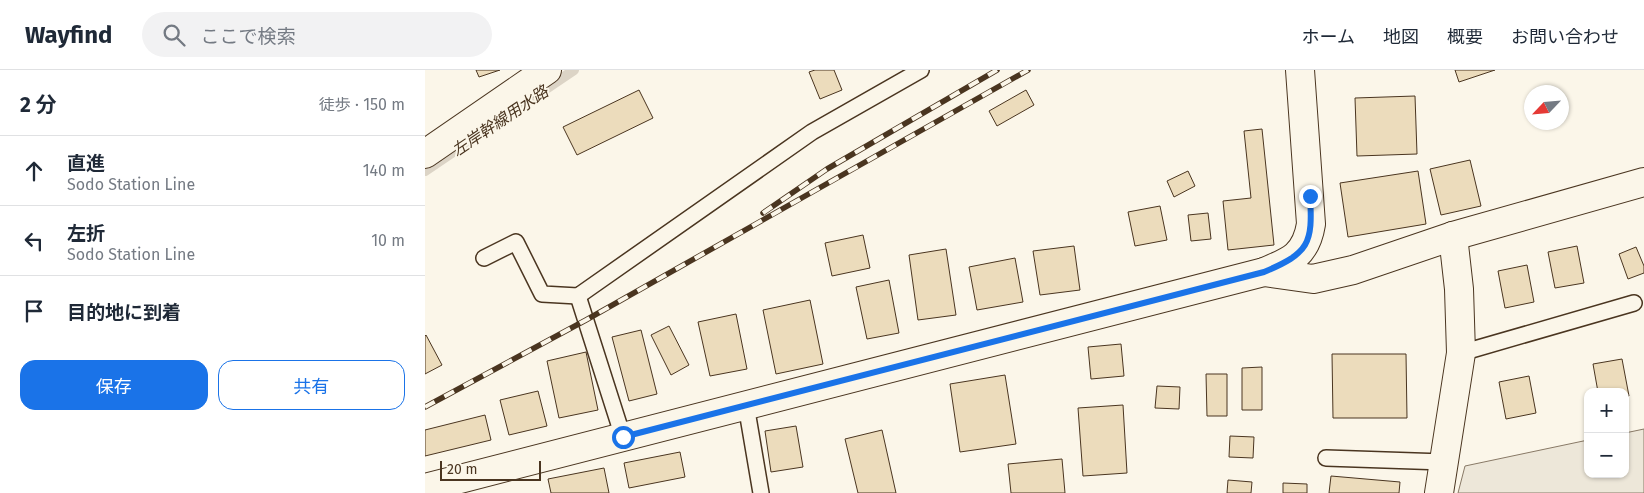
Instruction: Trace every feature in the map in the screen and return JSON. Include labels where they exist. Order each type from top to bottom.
[{"type":"main road","points":[[425,154],[547,70]]},
{"type":"main road","points":[[425,488],[1264,272],[1295,257],[1301,252],[1309,237],[1311,215],[1300,70]]},
{"type":"main road","points":[[1264,272],[1313,279],[1353,270],[1453,236],[1644,182]]},
{"type":"main road","points":[[1439,493],[1461,354],[1459,288],[1453,236]]},
{"type":"lane","points":[[484,258],[516,242],[542,294],[578,296],[812,132],[921,70]]},
{"type":"lane","points":[[578,296],[623,437]]},
{"type":"lane","points":[[1461,354],[1634,303]]},
{"type":"lane","points":[[745,405],[761,493]]},
{"type":"lane","points":[[1326,458],[1444,462]]},
{"type":"shaded area","points":[[1644,429],[1644,493],[1458,493],[1465,466],[1584,441],[1584,478],[1629,478],[1629,432]]},
{"type":"building","points":[[476,70],[500,70],[479,77]]},
{"type":"building","points":[[815,70],[834,70],[842,90],[820,99],[809,72]]},
{"type":"building","points":[[1455,70],[1495,70],[1459,82]]},
{"type":"building","points":[[639,90],[653,118],[577,155],[563,127]]},
{"type":"building","points":[[1026,90],[1034,105],[997,126],[989,111]]},
{"type":"building","points":[[1415,96],[1417,154],[1357,156],[1355,98]]},
{"type":"building","points":[[1262,129],[1274,245],[1228,250],[1223,201],[1251,198],[1244,131]]},
{"type":"building","points":[[1470,160],[1481,206],[1441,215],[1430,169]]},
{"type":"building","points":[[1188,171],[1195,186],[1174,197],[1167,181]]},
{"type":"building","points":[[1418,171],[1426,224],[1348,237],[1340,183]]},
{"type":"building","points":[[1160,206],[1167,240],[1135,246],[1128,212]]},
{"type":"building","points":[[1208,213],[1211,239],[1191,241],[1188,215]]},
{"type":"building","points":[[863,235],[870,268],[832,276],[825,243]]},
{"type":"building","points":[[1074,246],[1080,290],[1040,295],[1033,251]]},
{"type":"building","points":[[1577,246],[1584,283],[1555,288],[1548,252]]},
{"type":"building","points":[[1636,247],[1644,266],[1644,273],[1628,279],[1619,254]]},
{"type":"building","points":[[946,249],[956,315],[918,320],[909,255]]},
{"type":"building","points":[[1015,258],[1023,302],[977,310],[969,267]]},
{"type":"building","points":[[1527,265],[1534,302],[1505,308],[1498,271]]},
{"type":"building","points":[[889,280],[899,333],[867,339],[856,287]]},
{"type":"building","points":[[810,300],[823,364],[776,374],[763,310]]},
{"type":"building","points":[[736,314],[747,369],[710,376],[698,322]]},
{"type":"building","points":[[669,326],[689,365],[671,375],[651,335]]},
{"type":"building","points":[[641,330],[657,394],[629,401],[612,337]]},
{"type":"building","points":[[425,336],[442,365],[425,374]]},
{"type":"building","points":[[1121,344],[1124,376],[1091,379],[1088,347]]},
{"type":"building","points":[[586,352],[598,410],[559,418],[547,361]]},
{"type":"building","points":[[1332,354],[1406,354],[1407,418],[1333,418]]},
{"type":"building","points":[[1622,359],[1627,388],[1597,388],[1593,364]]},
{"type":"building","points":[[1262,367],[1262,410],[1242,410],[1242,368]]},
{"type":"building","points":[[1206,374],[1227,374],[1227,416],[1207,416]]},
{"type":"building","points":[[1005,375],[1016,444],[960,452],[950,384]]},
{"type":"building","points":[[1529,376],[1536,413],[1506,419],[1499,382]]},
{"type":"building","points":[[1157,386],[1180,387],[1179,409],[1155,408]]},
{"type":"building","points":[[538,391],[547,426],[509,435],[500,400]]},
{"type":"building","points":[[1123,405],[1127,473],[1083,476],[1078,408]]},
{"type":"building","points":[[485,415],[491,440],[425,456],[425,430]]},
{"type":"building","points":[[796,426],[803,467],[771,472],[765,431]]},
{"type":"building","points":[[882,430],[896,493],[858,493],[845,439]]},
{"type":"building","points":[[1230,436],[1254,437],[1253,458],[1229,457]]},
{"type":"building","points":[[680,452],[685,477],[629,488],[624,463]]},
{"type":"building","points":[[1062,459],[1065,493],[1011,493],[1008,464]]},
{"type":"building","points":[[604,468],[609,493],[551,493],[548,479]]},
{"type":"building","points":[[1331,476],[1400,482],[1399,493],[1329,493]]},
{"type":"building","points":[[1228,480],[1252,482],[1251,493],[1227,493]]},
{"type":"building","points":[[1283,483],[1307,484],[1307,493],[1283,493]]},
{"type":"waterway","name":"左岸幹線用水路","points":[[425,171],[574,70]]},
{"type":"railway","points":[[763,213],[827,169],[997,70]]},
{"type":"railway","points":[[425,407],[586,320],[1028,70]]},
{"type":"route","points":[[623,437],[1264,272],[1295,257],[1306,245],[1311,224],[1310,196]]}]
